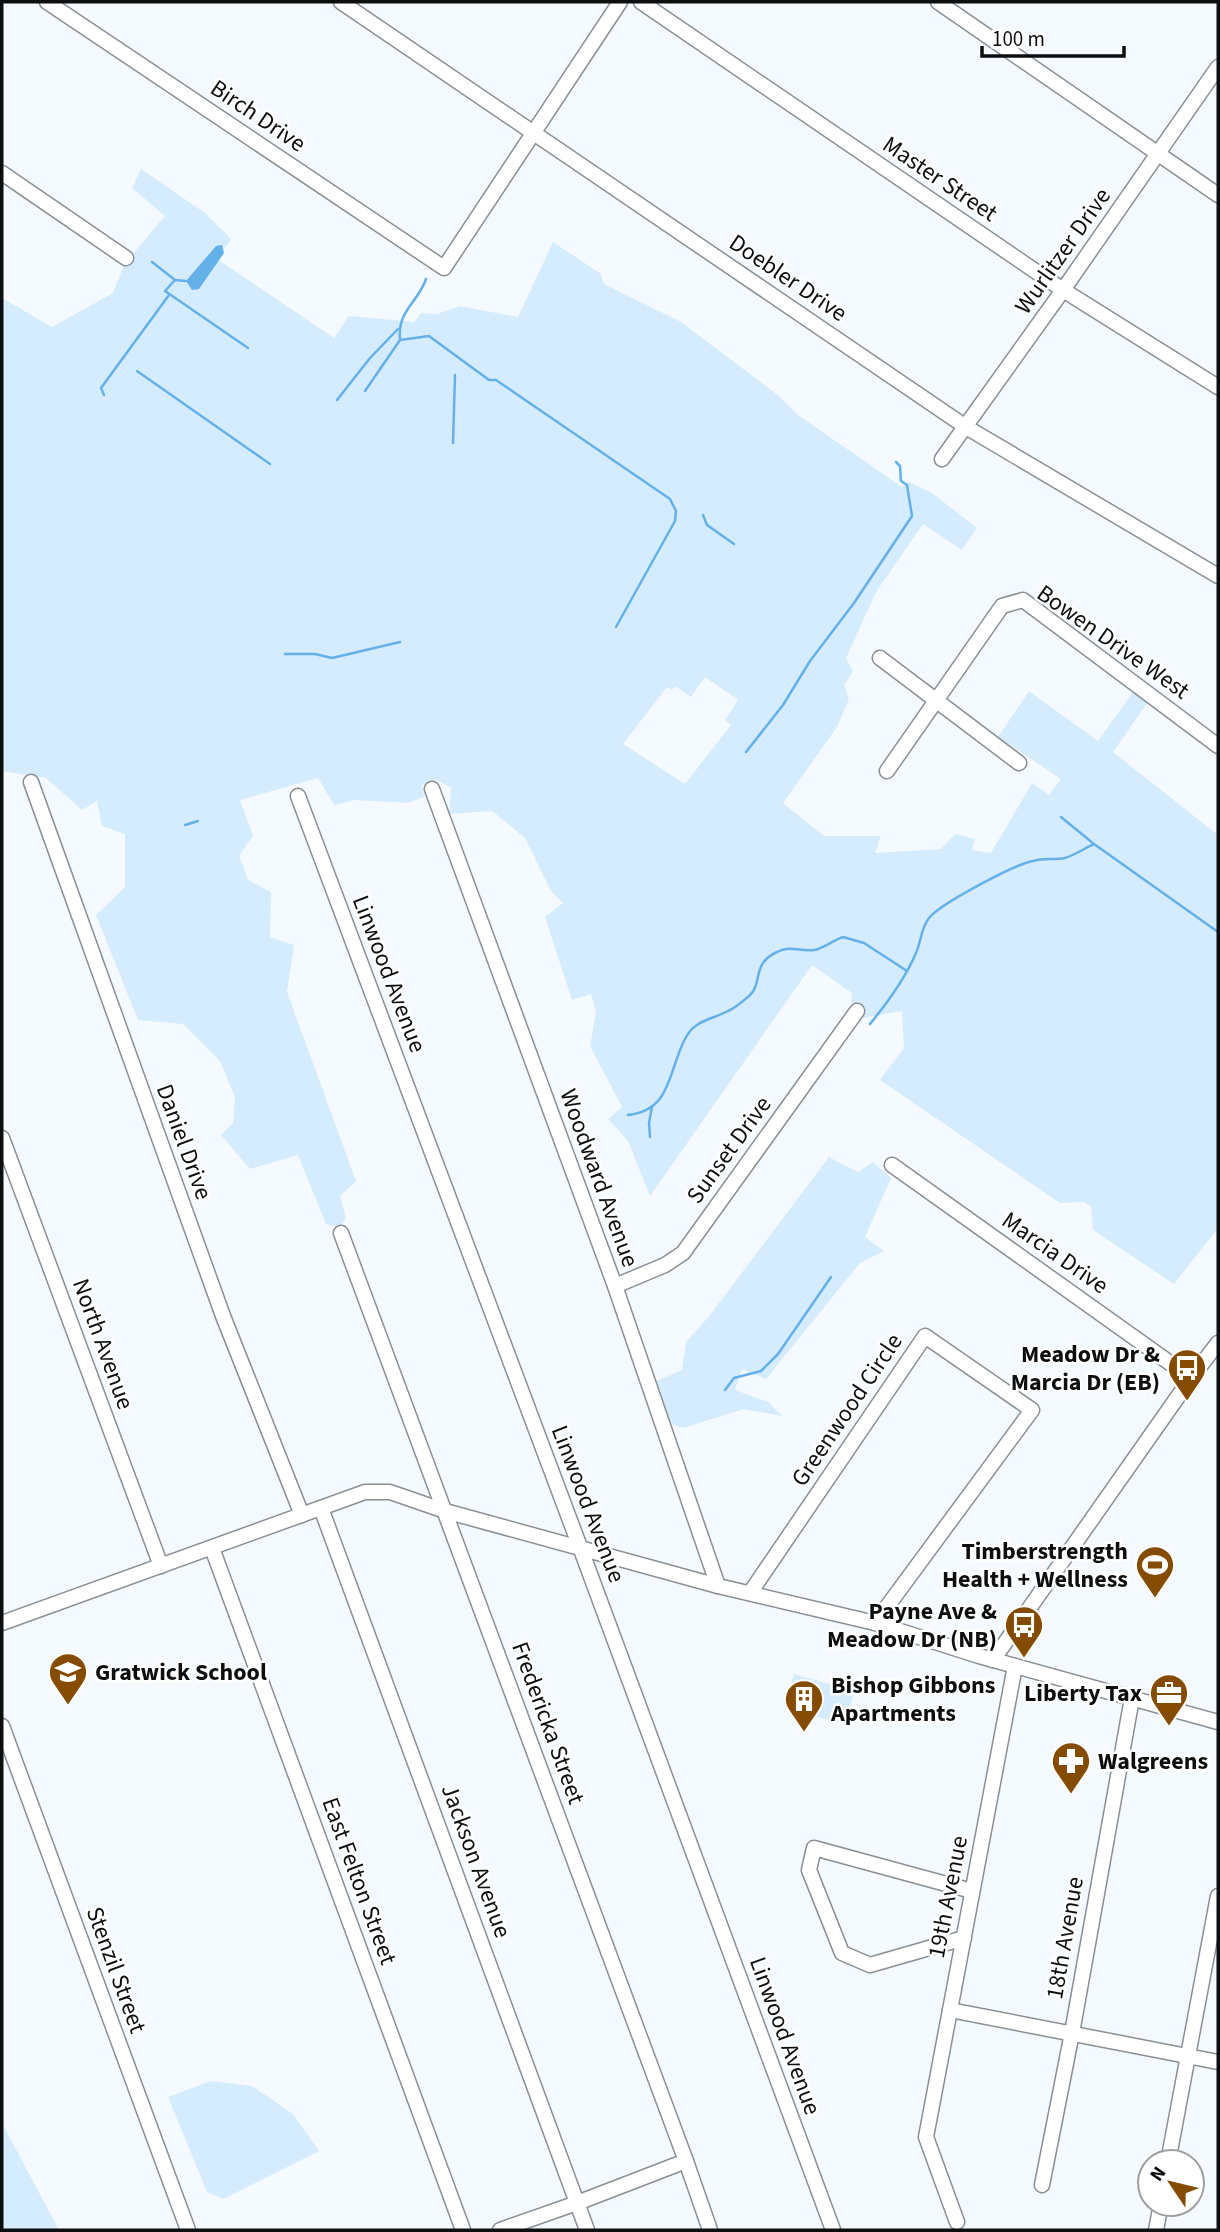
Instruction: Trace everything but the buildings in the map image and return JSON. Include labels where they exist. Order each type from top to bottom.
[{"type":"street","name":"Birch Drive","points":[[47,2],[444,268],[534,131]]},
{"type":"street","name":"Doebler Drive","points":[[341,2],[966,427],[1218,576]]},
{"type":"street","points":[[534,131],[620,2]]},
{"type":"street","name":"Master Street","points":[[641,2],[1063,290],[1218,387]]},
{"type":"street","points":[[938,2],[1218,195]]},
{"type":"street","name":"Wurlitzer Drive","points":[[942,459],[1218,67]]},
{"type":"street","points":[[2,173],[126,258]]},
{"type":"street","name":"Bowen Drive West","points":[[937,700],[1002,606],[1023,600],[1218,746]]},
{"type":"street","points":[[880,658],[1019,763]]},
{"type":"street","points":[[887,771],[937,700]]},
{"type":"street","name":"Daniel Drive","points":[[31,782],[223,1316],[302,1515]]},
{"type":"street","name":"Woodward Avenue","points":[[432,789],[615,1286],[718,1586]]},
{"type":"street","name":"Linwood Avenue","points":[[298,796],[833,2230]]},
{"type":"street","name":"Sunset Drive","points":[[615,1286],[665,1265],[683,1252],[857,1011]]},
{"type":"street","name":"North Avenue","points":[[2,1139],[161,1566]]},
{"type":"street","name":"Marcia Drive","points":[[892,1165],[1191,1378]]},
{"type":"street","name":"Fredericka Street","points":[[341,1233],[710,2230]]},
{"type":"street","name":"Greenwood Circle","points":[[750,1593],[925,1336],[1032,1410],[875,1623]]},
{"type":"street","points":[[993,1660],[1218,1343]]},
{"type":"street","points":[[2,1623],[365,1492],[390,1492],[445,1511],[718,1586],[875,1623],[993,1660],[1218,1722]]},
{"type":"street","name":"Jackson Avenue","points":[[321,1508],[587,2230]]},
{"type":"street","name":"East Felton Street","points":[[212,1548],[463,2230]]},
{"type":"street","name":"19th Avenue","points":[[957,2222],[926,2137],[1015,1666]]},
{"type":"street","name":"18th Avenue","points":[[1042,2185],[1132,1698]]},
{"type":"street","name":"Stenzil Street","points":[[2,1727],[188,2230]]},
{"type":"street","points":[[964,1938],[870,1965],[842,1953],[809,1870],[814,1848],[972,1891]]},
{"type":"street","points":[[1171,2148],[1218,1896]]},
{"type":"street","points":[[950,2010],[1218,2062]]},
{"type":"street","points":[[500,2230],[686,2161]]},
{"type":"shaded area","points":[[141,169],[205,213],[231,239],[217,259],[334,338],[349,316],[414,322],[421,313],[437,314],[460,306],[518,317],[553,242],[601,274],[604,284],[681,322],[779,396],[798,415],[902,487],[909,482],[932,493],[977,528],[962,550],[923,524],[876,592],[846,658],[853,671],[844,685],[849,699],[837,727],[783,803],[824,836],[881,836],[875,853],[941,849],[955,834],[975,839],[972,850],[991,853],[1032,783],[1049,795],[1061,779],[998,737],[1029,691],[1098,741],[1133,692],[1148,702],[1113,752],[1218,835],[1218,1228],[1174,1284],[1093,1230],[1091,1207],[1084,1202],[1060,1203],[880,1080],[904,1048],[902,1011],[863,1018],[864,1012],[851,1003],[852,993],[812,965],[650,1196],[628,1141],[608,1119],[622,1107],[590,1046],[596,1013],[591,994],[572,1000],[545,917],[563,903],[551,891],[525,838],[492,811],[449,814],[451,788],[437,780],[422,785],[424,797],[408,803],[355,800],[334,805],[318,778],[240,800],[253,835],[239,856],[248,880],[271,892],[270,937],[294,945],[287,992],[356,1181],[340,1196],[346,1218],[340,1228],[326,1224],[298,1155],[250,1169],[221,1135],[233,1123],[235,1097],[220,1061],[183,1024],[138,1020],[96,915],[125,887],[125,834],[102,826],[97,801],[82,810],[46,778],[2,771],[2,298],[52,327],[113,293],[125,263],[165,216],[132,188]],"holes":[[[705,677],[738,700],[725,720],[731,725],[685,784],[623,744],[667,687],[671,690],[675,686],[691,697]]]},
{"type":"shaded area","points":[[829,1157],[858,1172],[873,1162],[891,1178],[865,1237],[884,1251],[860,1263],[766,1379],[742,1369],[735,1390],[768,1402],[782,1416],[744,1409],[683,1428],[669,1423],[654,1382],[682,1370],[686,1342],[710,1315]]},
{"type":"shaded area","points":[[794,1674],[854,1691],[845,1724],[785,1708]]},
{"type":"shaded area","points":[[211,2081],[252,2086],[293,2114],[319,2151],[223,2199],[207,2192],[168,2097]]},
{"type":"shaded area","points":[[2,2123],[59,2230],[2,2230]]},
{"type":"water","points":[[222,245],[224,253],[199,289],[192,290],[186,281],[216,246]]},
{"type":"waterway","points":[[152,262],[175,280],[165,291],[248,348]]},
{"type":"waterway","points":[[365,391],[400,340],[402,321],[426,279]]},
{"type":"waterway","points":[[175,280],[186,281]]},
{"type":"waterway","points":[[104,395],[101,388],[169,295]]},
{"type":"waterway","points":[[337,400],[370,358],[398,329]]},
{"type":"waterway","points":[[400,340],[429,336],[489,380],[496,380],[670,499],[676,511],[675,521],[616,627]]},
{"type":"waterway","points":[[137,371],[270,464]]},
{"type":"waterway","points":[[453,443],[455,375]]},
{"type":"waterway","points":[[746,752],[783,705],[810,661],[854,603],[912,516],[907,485],[901,481],[900,466],[896,462]]},
{"type":"waterway","points":[[703,515],[707,525],[734,544]]},
{"type":"waterway","points":[[285,654],[315,654],[332,658],[400,642]]},
{"type":"waterway","points":[[1061,817],[1094,844],[1218,932]]},
{"type":"waterway","points":[[185,825],[198,821]]},
{"type":"waterway","points":[[870,1024],[890,999],[912,963],[926,922],[936,912],[978,885],[1011,869],[1037,860],[1065,858],[1094,844]]},
{"type":"waterway","points":[[628,1115],[653,1106],[667,1087],[679,1051],[693,1028],[734,1008],[750,995],[756,985],[760,968],[777,952],[786,949],[814,950],[843,937],[864,943],[907,971]]},
{"type":"waterway","points":[[650,1137],[652,1106]]},
{"type":"waterway","points":[[725,1390],[734,1378],[761,1371],[778,1354],[831,1277]]},
{"type":"place","name":"Meadow Dr & Marcia Dr (EB)","points":[[1187,1402]]},
{"type":"place","name":"Timberstrength Health + Wellness","points":[[1155,1599]]},
{"type":"place","name":"Payne Ave & Meadow Dr (NB)","points":[[1024,1659]]},
{"type":"place","name":"Gratwick School","points":[[68,1706]]},
{"type":"place","name":"Liberty Tax","points":[[1169,1727]]},
{"type":"place","name":"Bishop Gibbons Apartments","points":[[804,1733]]},
{"type":"place","name":"Walgreens","points":[[1071,1795]]}]
